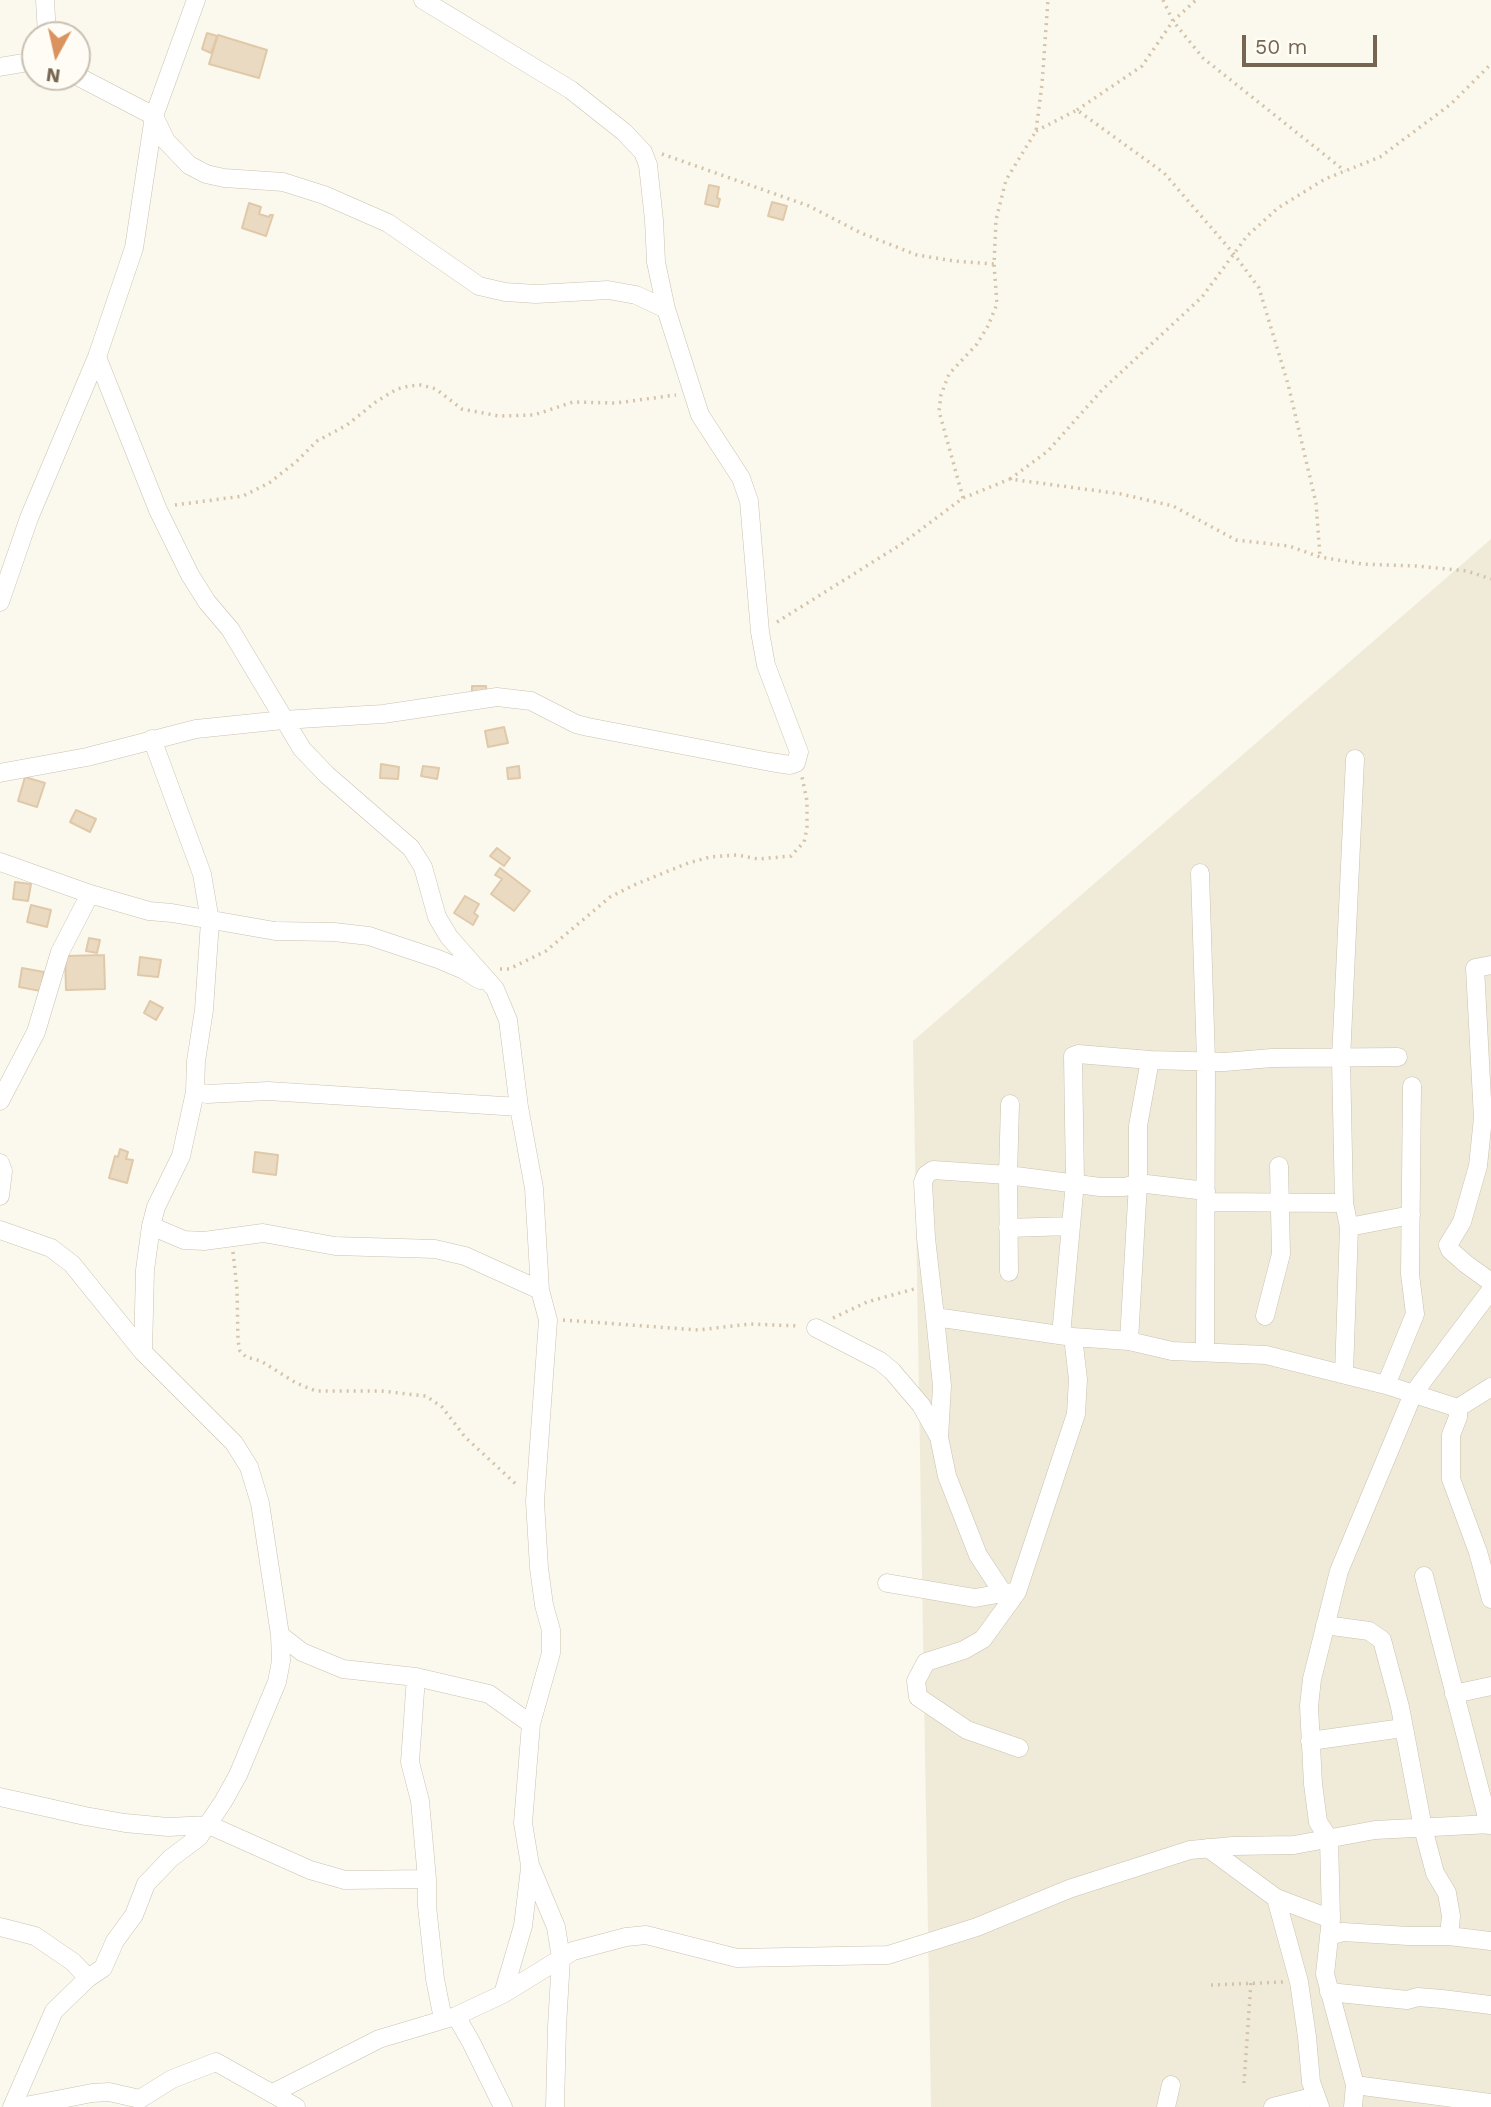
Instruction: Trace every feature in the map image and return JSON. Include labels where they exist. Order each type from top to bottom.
[{"type":"street","points":[[45,0],[46,21]]},
{"type":"street","points":[[0,602],[29,518],[97,357],[134,248],[155,117],[196,0]]},
{"type":"street","points":[[0,773],[87,757],[197,729],[383,714],[482,698],[505,697],[531,701],[587,727],[790,765],[796,763],[799,758],[786,715],[766,665],[760,632],[749,501],[741,478],[700,415],[666,309],[656,262],[648,165],[643,152],[624,132],[571,90],[423,0]]},
{"type":"street","points":[[0,67],[21,63]]},
{"type":"street","points":[[91,83],[155,117],[166,141],[189,165],[206,174],[224,178],[283,182],[337,200],[388,223],[479,286],[505,292],[536,294],[608,290],[636,295],[666,309]]},
{"type":"street","points":[[97,357],[158,510],[190,575],[207,602],[230,629],[302,749],[327,775],[411,848],[423,867],[437,916],[449,936],[495,989],[508,1020],[519,1107],[534,1188],[540,1290],[548,1320],[535,1501],[539,1568],[544,1605],[551,1630],[551,1653],[531,1724],[523,1823],[530,1865],[556,1927],[561,1958],[556,2027],[555,2107]]},
{"type":"street","points":[[143,1352],[145,1270],[151,1226],[156,1207],[181,1156],[195,1092],[210,921],[202,874],[152,739]]},
{"type":"street","points":[[1344,1374],[1349,1227],[1344,1203],[1341,1059],[1355,759]]},
{"type":"street","points":[[0,862],[90,894],[149,911],[275,931],[334,932],[369,936],[464,970],[495,989]]},
{"type":"street","points":[[1200,873],[1206,1061],[1205,1352]]},
{"type":"street","points":[[0,1101],[36,1032],[60,952],[90,894]]},
{"type":"street","points":[[1491,965],[1475,968],[1483,1118],[1478,1166],[1462,1222],[1448,1245],[1465,1264],[1491,1282]]},
{"type":"street","points":[[1019,1748],[967,1730],[919,1697],[916,1681],[926,1662],[964,1650],[983,1639],[1010,1593],[1076,1414],[1078,1380],[1067,1336],[1075,1182],[1073,1056],[1078,1054],[1206,1061],[1398,1057]]},
{"type":"street","points":[[1129,1341],[1138,1183],[1138,1126],[1150,1060]]},
{"type":"street","points":[[1386,1385],[1415,1314],[1410,1274],[1412,1086]]},
{"type":"street","points":[[195,1092],[268,1091],[519,1107]]},
{"type":"street","points":[[1009,1272],[1010,1104]]},
{"type":"street","points":[[0,1163],[3,1171],[0,1196]]},
{"type":"street","points":[[1265,1316],[1281,1254],[1279,1166]]},
{"type":"street","points":[[1010,1593],[978,1555],[967,1531],[947,1476],[939,1437],[942,1386],[930,1286],[923,1182],[926,1175],[933,1170],[1008,1175],[1075,1182],[1100,1188],[1125,1187],[1138,1183],[1206,1197],[1280,1203],[1344,1203]]},
{"type":"street","points":[[1349,1227],[1411,1215]]},
{"type":"street","points":[[151,1226],[184,1240],[204,1241],[263,1233],[335,1246],[435,1249],[465,1256],[540,1290]]},
{"type":"street","points":[[1008,1228],[1071,1226]]},
{"type":"street","points":[[0,1230],[51,1248],[72,1265],[143,1352],[234,1443],[249,1467],[260,1503],[281,1635],[281,1661],[277,1682],[237,1775],[209,1825],[199,1837],[171,1858],[150,1879],[141,1893],[134,1915],[115,1941],[103,1968],[88,1978],[54,2011],[12,2107]]},
{"type":"street","points":[[1353,2107],[1355,2085],[1325,1974],[1330,1927],[1329,1839],[1318,1822],[1308,1706],[1312,1679],[1343,1560],[1413,1394],[1491,1290]]},
{"type":"street","points":[[935,1317],[1067,1336],[1129,1341],[1172,1351],[1266,1355],[1386,1385],[1458,1408],[1491,1387]]},
{"type":"street","points":[[816,1328],[892,1370],[921,1405],[939,1437]]},
{"type":"street","points":[[1458,1408],[1449,1451],[1451,1479],[1478,1552],[1491,1599]]},
{"type":"street","points":[[273,2093],[379,2039],[449,2018],[503,1994],[573,1951],[601,1942],[646,1935],[737,1958],[888,1955],[977,1927],[1069,1889],[1189,1850],[1294,1845],[1375,1830],[1490,1825],[1424,1576]]},
{"type":"street","points":[[887,1583],[975,1598],[1010,1593]]},
{"type":"street","points":[[1325,1625],[1369,1631],[1382,1640],[1423,1828],[1435,1873],[1447,1893],[1451,1916],[1449,1936]]},
{"type":"street","points":[[281,1635],[302,1653],[343,1669],[416,1677],[489,1694],[531,1724]]},
{"type":"street","points":[[416,1677],[410,1762],[420,1801],[435,1979],[449,2018],[471,2042],[503,2107]]},
{"type":"street","points":[[1454,1694],[1491,1686]]},
{"type":"street","points":[[1310,1741],[1403,1728]]},
{"type":"street","points":[[0,1797],[125,1823],[168,1827],[209,1825],[310,1870],[345,1880],[427,1879]]},
{"type":"street","points":[[1208,1848],[1276,1898],[1343,1932],[1408,1937],[1449,1936],[1491,1941]]},
{"type":"street","points":[[503,1994],[523,1926],[530,1865]]},
{"type":"street","points":[[1273,2107],[1318,2101],[1311,2082],[1299,1982],[1276,1898]]},
{"type":"street","points":[[0,1927],[36,1936],[73,1962],[88,1978]]},
{"type":"street","points":[[1329,1992],[1407,2000],[1418,1997],[1451,1999],[1491,2005]]},
{"type":"street","points":[[20,2107],[92,2093],[109,2092],[140,2099],[172,2079],[216,2062],[296,2107]]},
{"type":"street","points":[[1166,2107],[1171,2085]]},
{"type":"street","points":[[1355,2085],[1491,2103]]},
{"type":"path","points":[[964,499],[939,411],[941,396],[949,374],[977,344],[997,304],[994,264],[996,220],[1006,180],[1036,131],[1048,0]]},
{"type":"path","points":[[1163,0],[1173,21],[1203,58],[1345,171]]},
{"type":"path","points":[[1036,131],[1077,110],[1142,66],[1173,21],[1196,0]]},
{"type":"path","points":[[760,632],[900,545],[964,499],[1010,479],[1048,451],[1102,390],[1202,297],[1247,236],[1278,208],[1325,179],[1380,157],[1451,104],[1491,64]]},
{"type":"path","points":[[1077,110],[1164,173],[1234,254],[1259,288],[1288,384],[1316,503],[1320,557]]},
{"type":"path","points":[[643,152],[662,154],[809,206],[862,233],[917,255],[994,264]]},
{"type":"path","points":[[158,510],[182,503],[243,496],[268,483],[296,462],[317,441],[346,425],[377,401],[397,389],[409,386],[421,385],[436,389],[462,409],[499,416],[534,415],[573,402],[616,403],[692,392]]},
{"type":"path","points":[[1010,479],[1121,494],[1173,506],[1236,540],[1289,546],[1320,557],[1362,564],[1467,571],[1491,579]]},
{"type":"path","points":[[466,956],[489,969],[509,969],[546,951],[610,897],[688,863],[710,856],[737,855],[758,859],[791,856],[804,842],[807,829],[807,801],[799,758]]},
{"type":"path","points":[[231,1237],[237,1289],[237,1341],[240,1351],[246,1357],[261,1361],[296,1384],[316,1391],[381,1391],[426,1396],[442,1407],[465,1437],[535,1501]]},
{"type":"path","points":[[548,1320],[698,1330],[760,1324],[816,1328],[867,1302],[930,1286]]},
{"type":"path","points":[[1244,2083],[1251,1982]]},
{"type":"path","points":[[1211,1985],[1299,1982]]},
{"type":"shaded area","points":[[1491,539],[1491,2107],[931,2107],[913,1041]]},
{"type":"building","points":[[207,33],[217,36],[211,53],[202,49]]},
{"type":"building","points":[[218,35],[267,50],[259,78],[209,64]]},
{"type":"building","points":[[709,185],[719,187],[718,207],[705,204]]},
{"type":"building","points":[[772,202],[787,206],[783,220],[768,216]]},
{"type":"building","points":[[249,203],[261,207],[259,214],[269,217],[273,215],[266,236],[242,228]]},
{"type":"building","points":[[472,686],[486,686],[487,694],[472,695]]},
{"type":"building","points":[[504,727],[508,743],[488,747],[485,731]]},
{"type":"building","points":[[381,764],[399,767],[398,779],[380,778]]},
{"type":"building","points":[[423,766],[439,768],[437,779],[421,776]]},
{"type":"building","points":[[519,766],[520,778],[508,779],[507,768]]},
{"type":"building","points":[[25,777],[45,783],[37,807],[18,801]]},
{"type":"building","points":[[76,810],[96,819],[90,832],[70,822]]},
{"type":"building","points":[[497,848],[510,858],[504,866],[490,856]]},
{"type":"building","points":[[500,868],[530,891],[514,911],[491,894],[502,879],[495,875]]},
{"type":"building","points":[[15,882],[31,884],[28,901],[13,899]]},
{"type":"building","points":[[465,896],[479,904],[474,913],[478,916],[473,925],[454,913]]},
{"type":"building","points":[[31,905],[51,910],[47,927],[27,922]]},
{"type":"building","points":[[89,938],[100,940],[97,953],[86,951]]},
{"type":"building","points":[[104,955],[105,989],[66,990],[65,956]]},
{"type":"building","points":[[140,957],[161,960],[158,977],[138,975]]},
{"type":"building","points":[[22,968],[44,972],[41,991],[19,987]]},
{"type":"building","points":[[150,1001],[163,1008],[156,1020],[144,1013]]},
{"type":"building","points":[[120,1149],[128,1152],[126,1159],[133,1160],[127,1183],[109,1178],[115,1156],[118,1157]]},
{"type":"building","points":[[255,1152],[278,1155],[276,1175],[253,1172]]}]
